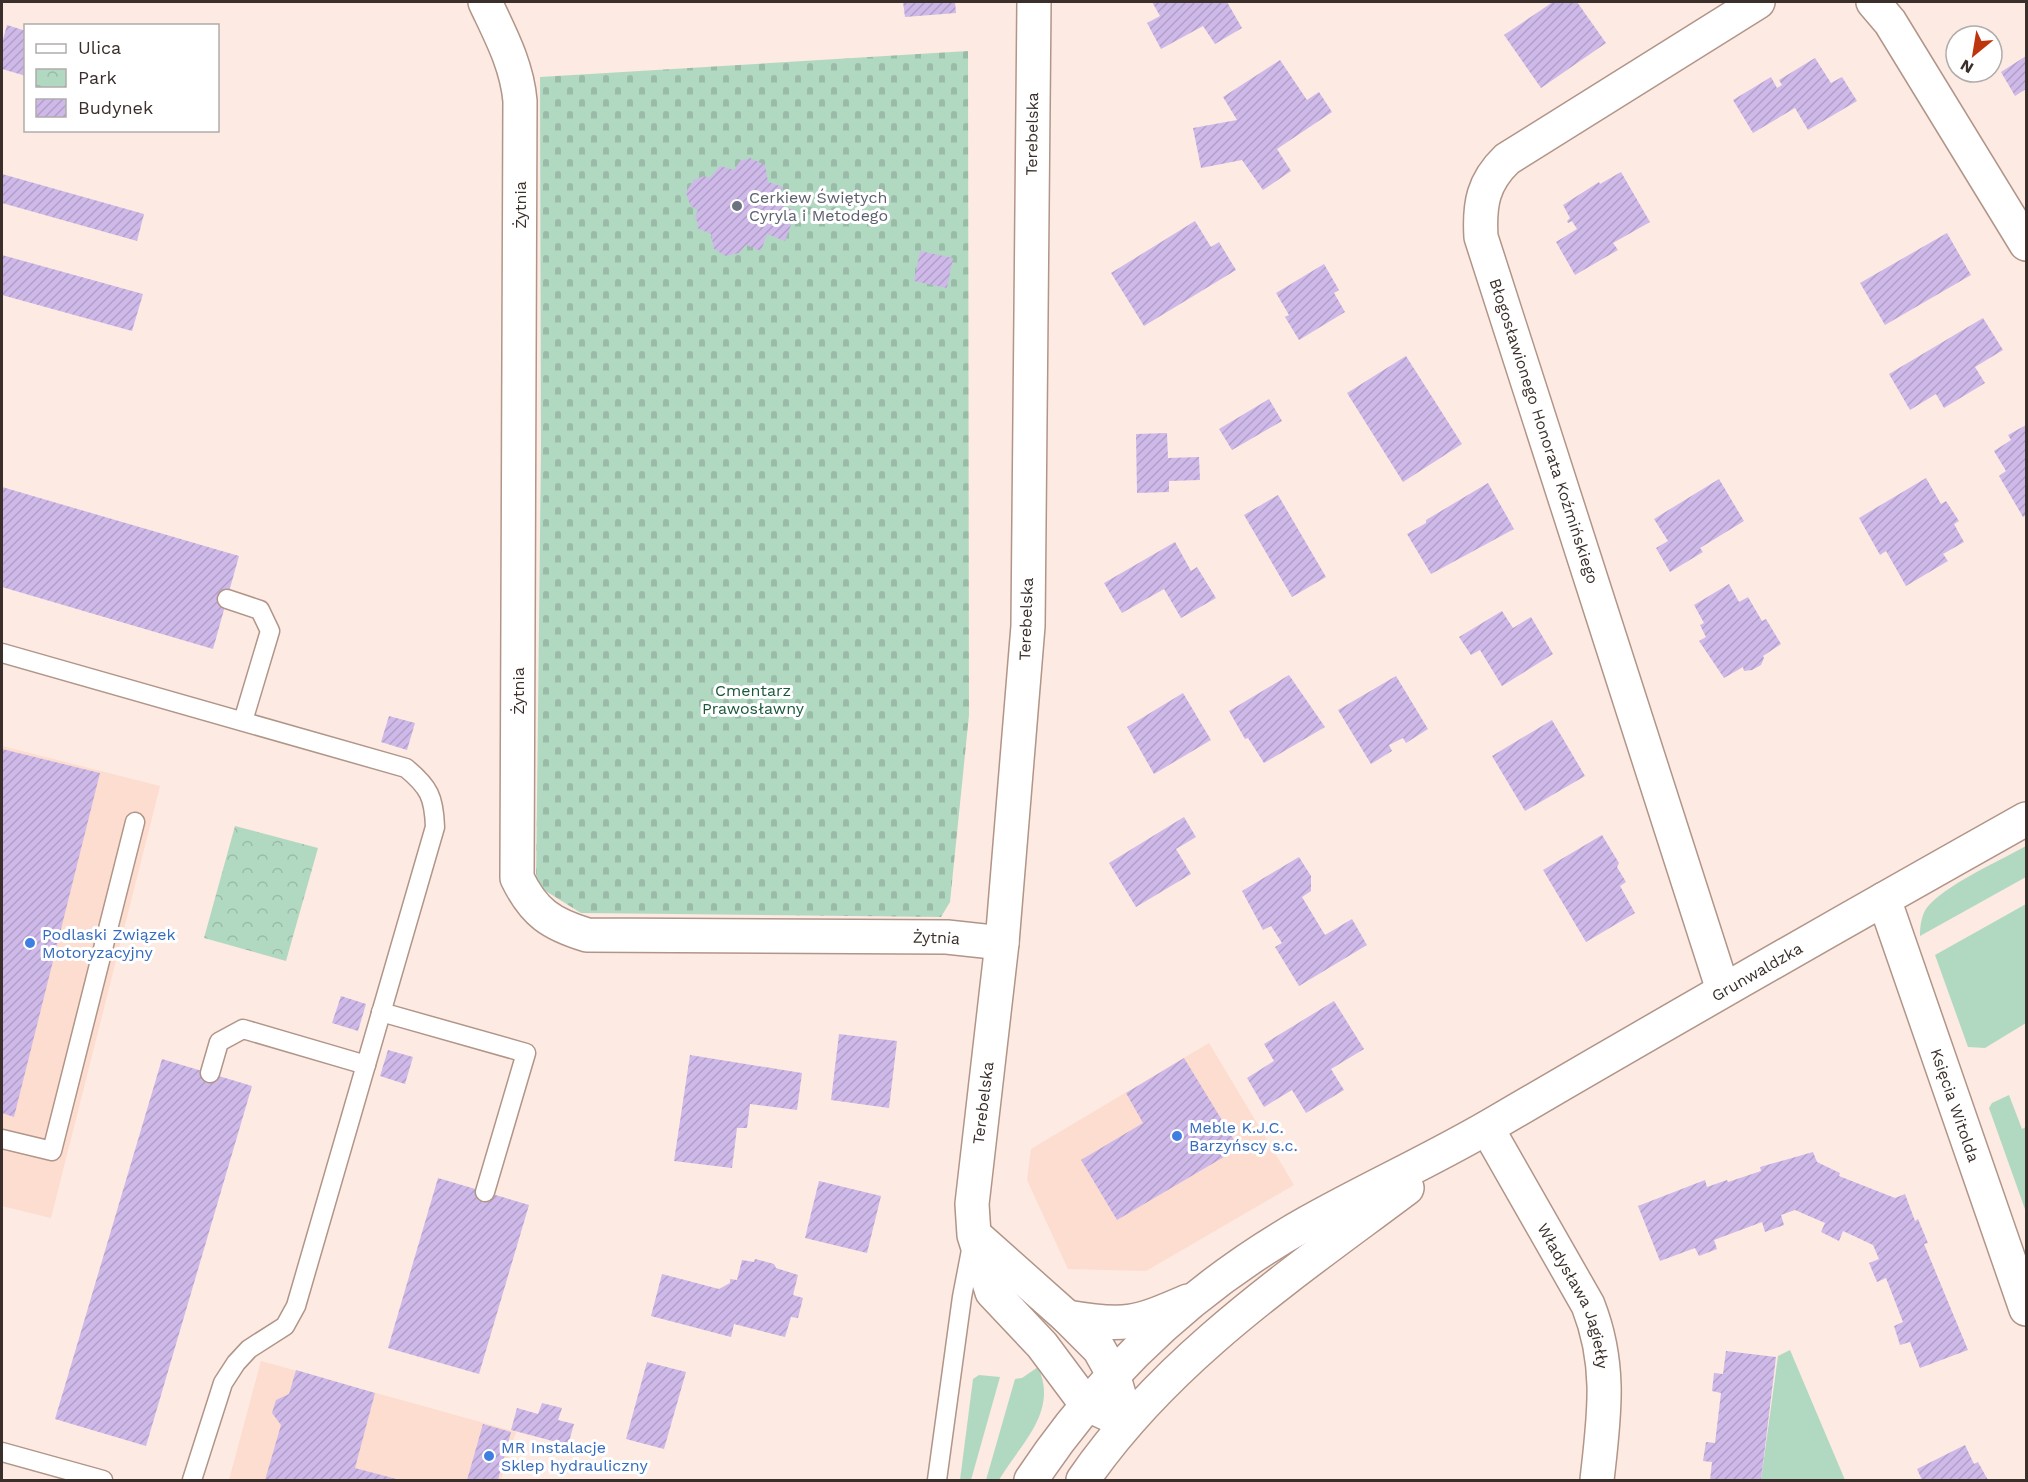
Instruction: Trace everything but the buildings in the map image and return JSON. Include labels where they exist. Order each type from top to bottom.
[{"type":"street","name":"Żytnia","points":[[485,2],[511,59],[518,81],[520,101],[517,878],[525,895],[549,920],[587,935],[947,937],[1002,943]]},
{"type":"street","name":"Terebelska","points":[[1034,2],[1028,626],[1002,943],[972,1204],[974,1235],[992,1292],[1042,1345],[1086,1404],[1127,1423]]},
{"type":"street","name":"Błogosławionego Honorata Koźmińskiego","points":[[1723,990],[1481,237],[1480,215],[1482,195],[1494,172],[1507,159],[1758,2]]},
{"type":"street","points":[[1873,2],[1890,22],[2026,244]]},
{"type":"street","name":"Grunwaldzka","points":[[1487,1128],[1723,990],[2026,819]]},
{"type":"street","name":"Księcia Witolda","points":[[1884,899],[2026,1309]]},
{"type":"street","points":[[1031,1480],[1086,1404],[1113,1374],[1193,1299],[1305,1224],[1487,1128]]},
{"type":"street","points":[[1083,1480],[1127,1423],[1172,1374],[1221,1332],[1487,1128]]},
{"type":"street","name":"Władysława Jagiełły","points":[[1487,1128],[1588,1305],[1599,1332],[1605,1370],[1605,1411],[1597,1480]]},
{"type":"street","points":[[974,1235],[1067,1317],[1098,1349],[1113,1374],[1127,1423]]},
{"type":"street","points":[[1067,1317],[1116,1324],[1134,1322],[1193,1299]]},
{"type":"lane","points":[[227,599],[260,610],[270,630],[243,722]]},
{"type":"lane","points":[[2,653],[406,768],[424,783],[434,804],[435,827],[296,1306],[285,1326],[249,1350],[236,1363],[223,1383],[192,1480]]},
{"type":"lane","points":[[2,1139],[52,1151],[135,822]]},
{"type":"lane","points":[[381,1012],[526,1053],[485,1192]]},
{"type":"lane","points":[[210,1073],[219,1042],[243,1029],[366,1065]]},
{"type":"lane","name":"Terebelska","points":[[937,1480],[962,1298],[974,1235]]},
{"type":"lane","points":[[2,1452],[103,1480]]},
{"type":"shaded area","points":[[2,746],[160,786],[51,1218],[2,1206]]},
{"type":"shaded area","points":[[1209,1043],[1294,1185],[1146,1271],[1068,1269],[1027,1180],[1031,1149]]},
{"type":"shaded area","points":[[261,1361],[516,1432],[501,1480],[229,1480]]},
{"type":"green space","name":"Cmentarz Prawosławny","points":[[968,51],[969,715],[950,902],[941,917],[581,913],[536,885],[541,449],[540,77]]},
{"type":"green space","points":[[235,826],[318,848],[286,961],[204,938]]},
{"type":"green space","points":[[2026,846],[2026,877],[1920,936],[1926,909],[1944,892]]},
{"type":"green space","points":[[2026,904],[2026,1023],[1985,1048],[1968,1047],[1935,955]]},
{"type":"green space","points":[[2009,1095],[2022,1129],[2026,1127],[2026,1212],[1989,1108],[1992,1103]]},
{"type":"green space","points":[[1790,1350],[1845,1480],[1761,1480],[1778,1356]]},
{"type":"green space","points":[[1038,1367],[1043,1383],[1044,1399],[1034,1427],[999,1480],[986,1480],[1015,1379],[1022,1378]]},
{"type":"green space","points":[[979,1375],[1000,1377],[971,1480],[960,1480],[973,1379]]},
{"type":"place","name":"Cerkiew Świętych Cyryla i Metodego","points":[[737,206]]},
{"type":"place","name":"Podlaski Związek Motoryzacyjny","points":[[30,943]]},
{"type":"place","name":"Meble K.J.C. Barzyńscy s.c.","points":[[1177,1136]]},
{"type":"place","name":"MR Instalacje Sklep hydrauliczny","points":[[489,1456]]}]
